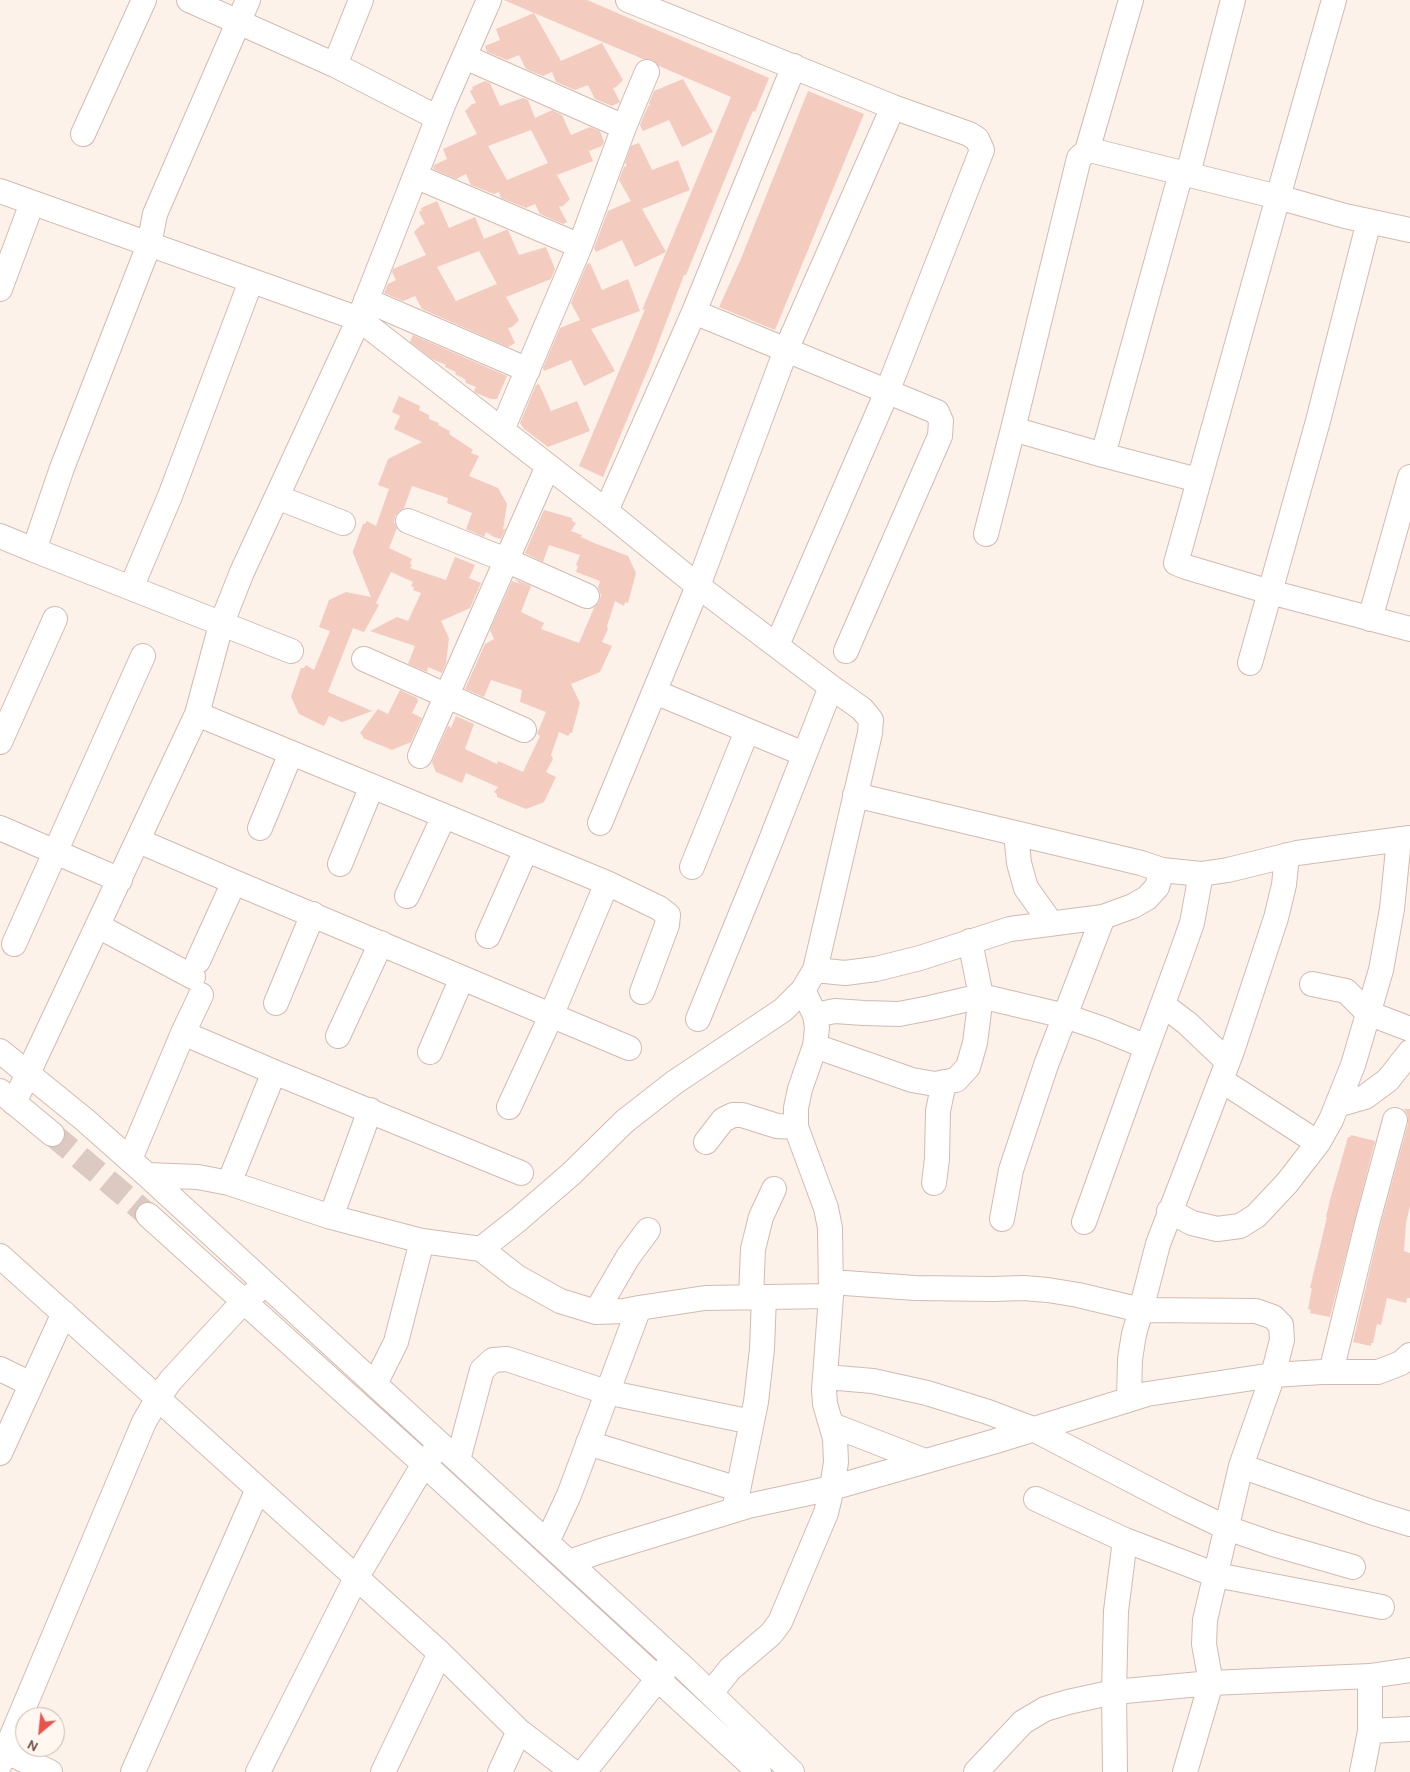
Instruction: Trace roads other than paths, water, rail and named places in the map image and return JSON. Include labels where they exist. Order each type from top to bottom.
[{"type":"street","points":[[83,134],[144,0]]},
{"type":"street","points":[[189,0],[335,65],[438,118]]},
{"type":"street","points":[[34,550],[62,468],[149,245],[155,214],[248,0]]},
{"type":"street","points":[[335,65],[361,0]]},
{"type":"street","points":[[52,1134],[7,1097],[28,1074],[197,714],[221,625],[242,572],[363,310],[438,118],[489,0]]},
{"type":"street","points":[[628,0],[893,107],[969,134],[977,139],[982,150],[887,392],[777,645]]},
{"type":"street","points":[[986,534],[1079,158],[1087,151],[1131,0]]},
{"type":"street","points":[[1103,455],[1181,173],[1190,166],[1233,0]]},
{"type":"street","points":[[1334,0],[1176,562],[1186,567],[1270,592],[1410,630]]},
{"type":"street","points":[[465,58],[624,127]]},
{"type":"street","points":[[606,511],[694,312],[794,66]]},
{"type":"street","points":[[502,430],[580,246],[624,127],[647,72]]},
{"type":"street","points":[[600,823],[698,586],[786,350],[893,107]]},
{"type":"street","points":[[1087,151],[1094,151],[1410,230]]},
{"type":"street","points":[[416,176],[580,246]]},
{"type":"street","points":[[0,191],[251,281],[363,310],[528,370]]},
{"type":"street","points":[[0,289],[32,203]]},
{"type":"street","points":[[1250,663],[1318,421],[1369,221]]},
{"type":"street","points":[[131,588],[170,496],[251,281]]},
{"type":"street","points":[[363,310],[502,430],[698,586],[862,709],[870,720],[870,733],[815,970],[802,990],[783,1010],[675,1082],[625,1121],[571,1174],[481,1249]]},
{"type":"street","points":[[694,312],[937,412],[941,421],[940,436],[846,651]]},
{"type":"street","points":[[1013,429],[1198,480]]},
{"type":"street","points":[[420,756],[548,466]]},
{"type":"street","points":[[1370,619],[1410,477]]},
{"type":"street","points":[[277,498],[342,523]]},
{"type":"street","points":[[408,521],[506,560],[587,596]]},
{"type":"street","points":[[0,536],[221,625],[291,651]]},
{"type":"street","points":[[0,742],[55,619]]},
{"type":"street","points":[[14,944],[143,656]]},
{"type":"street","points":[[364,659],[524,730]]},
{"type":"street","points":[[698,1019],[831,687]]},
{"type":"street","points":[[655,692],[804,754]]},
{"type":"street","points":[[197,714],[607,883],[659,908],[668,915],[668,924],[642,992]]},
{"type":"street","points":[[692,867],[747,731]]},
{"type":"street","points":[[260,828],[291,753]]},
{"type":"street","points":[[340,864],[372,786]]},
{"type":"street","points":[[855,795],[1162,870],[1201,874],[1228,870],[1287,855],[1404,838],[1381,970],[1353,1065],[1337,1105],[1318,1143],[1287,1184],[1256,1216],[1240,1226],[1217,1229],[1192,1223],[1169,1211]]},
{"type":"street","points":[[407,896],[444,816]]},
{"type":"street","points":[[0,828],[120,880]]},
{"type":"street","points":[[1016,833],[1019,863],[1026,888],[1051,924]]},
{"type":"street","points":[[139,841],[629,1048]]},
{"type":"street","points":[[488,936],[526,850]]},
{"type":"street","points":[[1129,1400],[1130,1359],[1134,1334],[1158,1244],[1224,1071],[1276,918],[1284,885],[1287,855]]},
{"type":"street","points":[[815,970],[845,973],[876,969],[920,958],[1010,929],[1103,917],[1133,906],[1147,898],[1157,887],[1162,870]]},
{"type":"street","points":[[1084,1222],[1192,923],[1201,874]]},
{"type":"street","points":[[130,1159],[183,1032],[198,978],[234,882]]},
{"type":"street","points":[[509,1107],[551,1016],[607,883]]},
{"type":"street","points":[[276,1003],[313,914]]},
{"type":"street","points":[[1002,1219],[1011,1170],[1046,1064],[1103,917]]},
{"type":"street","points":[[98,926],[198,978]]},
{"type":"street","points":[[815,1046],[912,1080],[935,1084],[956,1080],[968,1067],[975,1043],[982,996],[970,941]]},
{"type":"street","points":[[338,1036],[380,943]]},
{"type":"street","points":[[430,1052],[462,978]]},
{"type":"street","points":[[1312,984],[1346,991],[1368,1014],[1410,1029]]},
{"type":"street","points":[[710,1693],[730,1669],[771,1634],[780,1622],[826,1513],[836,1462],[835,1438],[825,1404],[824,1390],[831,1289],[830,1228],[826,1208],[796,1127],[796,1108],[800,1089],[815,1046],[817,1028],[815,1014],[802,990]]},
{"type":"street","points":[[815,1014],[835,1011],[899,1014],[982,996],[1065,1016],[1147,1047]]},
{"type":"street","points":[[1163,1005],[1187,1023],[1224,1071],[1318,1143]]},
{"type":"street","points":[[183,1032],[274,1072],[521,1173]]},
{"type":"street","points":[[0,1051],[130,1159],[674,1659],[792,1772]]},
{"type":"street","points":[[1337,1105],[1365,1097],[1388,1080],[1410,1052]]},
{"type":"street","points":[[229,1183],[274,1072]]},
{"type":"street","points":[[934,1182],[938,1151],[938,1111],[944,1082]]},
{"type":"street","points":[[331,1218],[370,1110]]},
{"type":"street","points":[[706,1142],[723,1120],[733,1115],[742,1115],[777,1126],[796,1127]]},
{"type":"street","points":[[1331,1372],[1367,1224],[1395,1120]]},
{"type":"street","points":[[147,1175],[198,1177],[229,1183],[331,1218],[422,1241],[481,1249],[517,1277],[560,1301],[596,1312],[632,1314],[705,1298],[758,1297],[831,1289],[915,1288],[993,1290],[1023,1288],[1048,1290],[1141,1310],[1256,1311],[1273,1317],[1281,1325],[1282,1340],[1273,1375],[1241,1466],[1205,1620],[1204,1644],[1211,1683],[1186,1772]]},
{"type":"street","points":[[736,1500],[752,1422],[762,1349],[753,1249],[761,1217],[774,1189]]},
{"type":"street","points":[[148,1215],[658,1677],[759,1772]]},
{"type":"street","points":[[596,1312],[628,1257],[648,1230]]},
{"type":"street","points":[[375,1384],[396,1342],[422,1241]]},
{"type":"street","points":[[0,1256],[440,1653],[519,1731],[573,1772]]},
{"type":"street","points":[[50,1772],[2,1755],[144,1422],[171,1380],[243,1302],[266,1284]]},
{"type":"street","points":[[0,1453],[64,1313]]},
{"type":"street","points":[[547,1542],[569,1495],[632,1314]]},
{"type":"street","points":[[569,1562],[736,1500],[832,1488],[1147,1394],[1273,1375],[1378,1372],[1401,1363],[1410,1355]]},
{"type":"street","points":[[258,1772],[356,1578],[424,1464],[449,1452],[482,1370],[493,1360],[508,1358],[606,1392],[752,1422]]},
{"type":"street","points":[[0,1369],[31,1384]]},
{"type":"street","points":[[826,1377],[874,1381],[927,1393],[988,1412],[1034,1429],[1227,1528],[1272,1544],[1354,1567]]},
{"type":"street","points":[[832,1425],[925,1461]]},
{"type":"street","points":[[588,1443],[736,1500]]},
{"type":"street","points":[[1241,1466],[1410,1524]]},
{"type":"street","points":[[133,1772],[258,1489]]},
{"type":"street","points":[[1036,1499],[1125,1540],[1216,1575],[1382,1607]]},
{"type":"street","points":[[1115,1772],[1116,1612],[1125,1540]]},
{"type":"street","points":[[383,1772],[440,1653]]},
{"type":"street","points":[[584,1772],[674,1659]]},
{"type":"street","points":[[976,1772],[1023,1722],[1045,1709],[1068,1702],[1114,1692],[1211,1683],[1370,1676],[1410,1670]]},
{"type":"street","points":[[1362,1772],[1370,1731],[1370,1676]]},
{"type":"street","points":[[1370,1731],[1410,1729]]},
{"type":"street","points":[[500,1772],[519,1731]]},
{"type":"tunnel","points":[[52,1134],[148,1215]]}]
